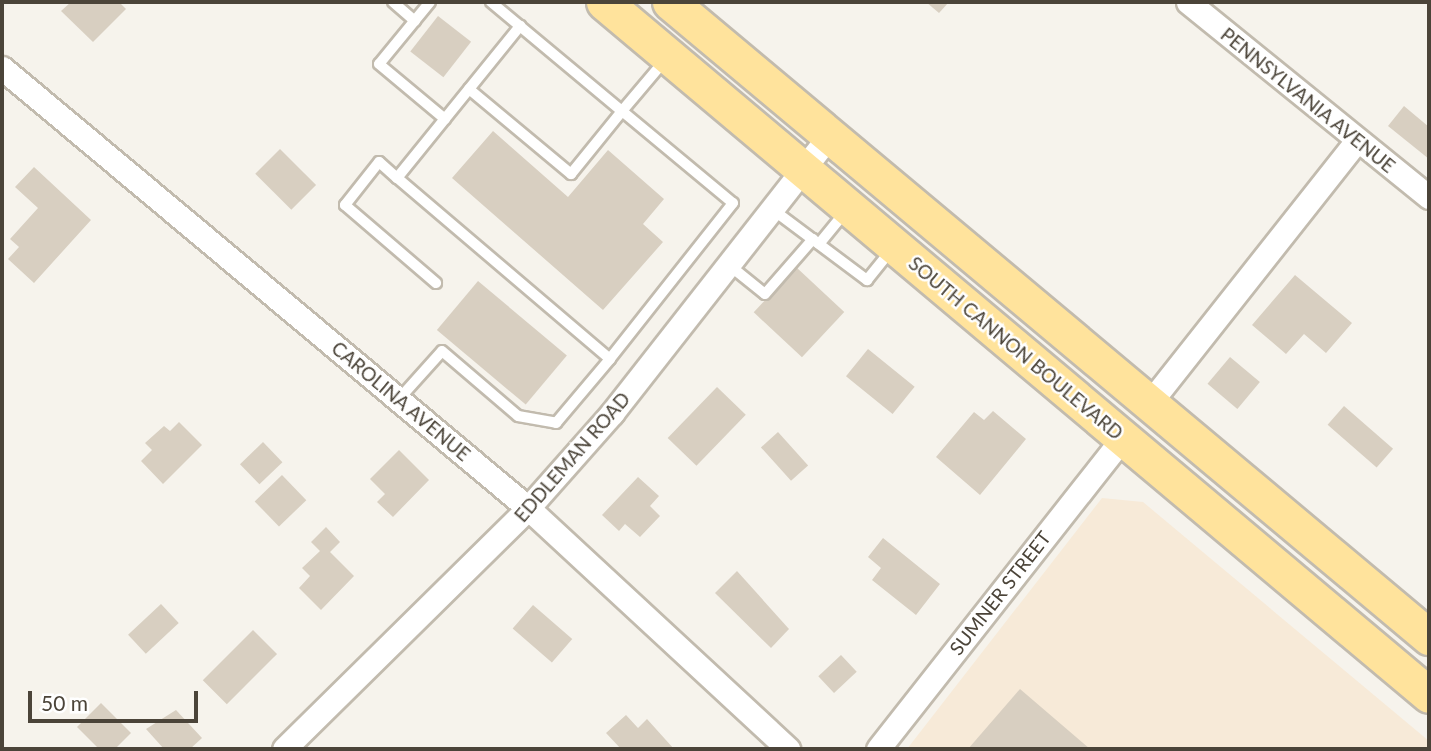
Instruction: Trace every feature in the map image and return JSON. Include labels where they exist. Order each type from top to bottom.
[{"type":"main road","name":"SOUTH CANNON BOULEVARD","points":[[604,2],[1429,695]]},
{"type":"main road","points":[[670,2],[1148,405],[1429,637]]},
{"type":"street","name":"PENNSYLVANIA AVENUE","points":[[1188,2],[1429,197]]},
{"type":"street","name":"CAROLINA AVENUE","points":[[2,68],[528,508],[788,749]]},
{"type":"street","name":"EDDLEMAN ROAD","points":[[284,749],[528,508],[729,265],[829,136]]},
{"type":"street","points":[[1148,405],[1357,140]]},
{"type":"street","name":"SUMNER STREET","points":[[878,749],[1123,438]]},
{"type":"lane","points":[[393,2],[415,20]]},
{"type":"lane","points":[[430,2],[379,64],[445,119]]},
{"type":"lane","points":[[399,399],[442,351],[519,416],[556,423],[733,203],[491,2]]},
{"type":"lane","points":[[397,178],[520,26]]},
{"type":"lane","points":[[469,89],[571,174],[668,56]]},
{"type":"lane","points":[[436,283],[345,205],[379,163],[610,359]]},
{"type":"lane","points":[[772,209],[867,280],[894,246]]},
{"type":"lane","points":[[729,265],[765,294],[848,209]]},
{"type":"shaded area","points":[[1102,498],[1143,502],[1429,741],[1429,749],[907,749]]},
{"type":"building","points":[[71,2],[119,2],[126,9],[93,42],[61,11]]},
{"type":"building","points":[[926,2],[949,2],[939,13]]},
{"type":"building","points":[[438,16],[471,42],[443,77],[410,51]]},
{"type":"building","points":[[1404,106],[1429,127],[1429,159],[1388,126]]},
{"type":"building","points":[[493,131],[568,197],[608,150],[664,199],[643,224],[663,242],[603,310],[452,178]]},
{"type":"building","points":[[280,149],[316,185],[291,210],[255,174]]},
{"type":"building","points":[[34,167],[91,220],[34,283],[8,259],[19,247],[10,239],[38,208],[15,187]]},
{"type":"building","points":[[796,267],[844,312],[802,357],[754,312]]},
{"type":"building","points":[[1295,275],[1352,323],[1326,353],[1304,334],[1286,354],[1252,325]]},
{"type":"building","points":[[478,281],[567,356],[526,405],[437,330]]},
{"type":"building","points":[[868,349],[915,387],[893,414],[846,376]]},
{"type":"building","points":[[1230,357],[1260,382],[1237,409],[1208,384]]},
{"type":"building","points":[[717,387],[746,415],[696,466],[668,438]]},
{"type":"building","points":[[1344,406],[1393,449],[1377,468],[1328,425]]},
{"type":"building","points":[[993,411],[1026,439],[980,495],[936,457],[974,412],[984,420]]},
{"type":"building","points":[[179,422],[202,445],[163,484],[141,461],[152,450],[145,443],[164,426],[170,431]]},
{"type":"building","points":[[778,432],[808,465],[791,481],[761,447]]},
{"type":"building","points":[[263,442],[282,462],[259,484],[240,464]]},
{"type":"building","points":[[399,450],[429,480],[393,517],[377,502],[385,494],[370,479]]},
{"type":"building","points":[[282,475],[306,500],[279,527],[255,501]]},
{"type":"building","points":[[638,477],[659,496],[650,506],[660,516],[640,537],[625,524],[619,531],[602,515]]},
{"type":"building","points":[[326,527],[340,542],[330,552],[354,576],[321,610],[299,588],[310,576],[302,568],[320,551],[311,542]]},
{"type":"building","points":[[883,538],[940,584],[916,615],[872,580],[881,568],[868,557]]},
{"type":"building","points":[[737,571],[789,629],[771,648],[715,593]]},
{"type":"building","points":[[161,604],[179,623],[146,654],[128,635]]},
{"type":"building","points":[[533,605],[572,639],[552,663],[513,628]]},
{"type":"building","points":[[253,630],[277,654],[227,704],[203,680]]},
{"type":"building","points":[[841,655],[857,672],[834,693],[818,676]]},
{"type":"building","points":[[1020,689],[1090,749],[968,749]]},
{"type":"building","points":[[101,703],[131,733],[115,749],[99,749],[77,727]]},
{"type":"building","points":[[176,710],[202,738],[190,749],[164,749],[146,729]]},
{"type":"building","points":[[626,715],[638,728],[647,719],[674,749],[621,749],[606,733]]}]
